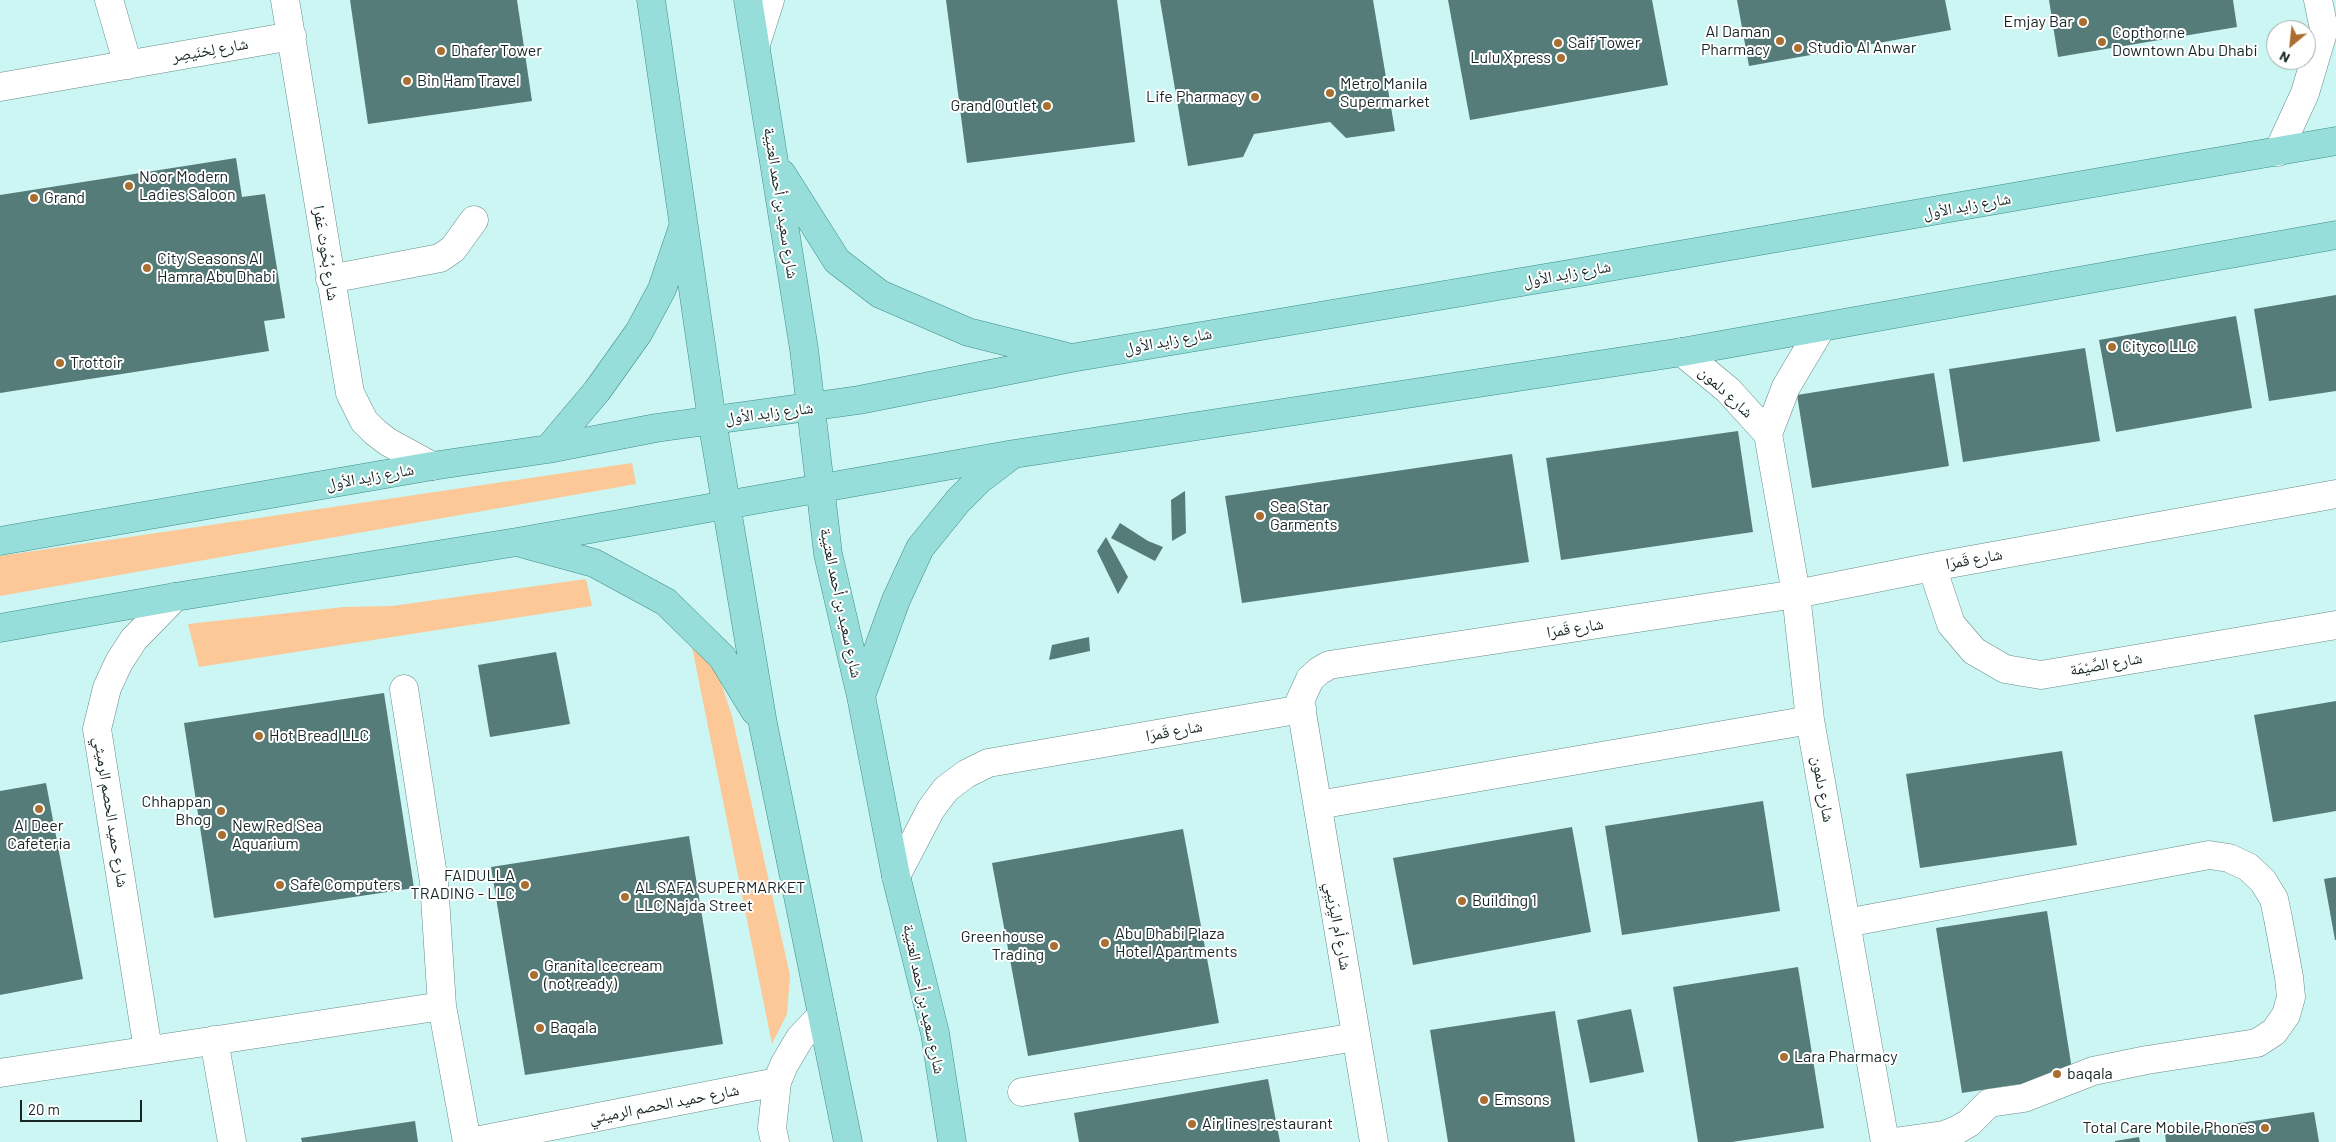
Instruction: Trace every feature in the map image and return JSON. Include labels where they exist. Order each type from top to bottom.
[{"type":"main road","points":[[651,0],[685,223],[712,420],[762,724],[848,1142]]},
{"type":"main road","name":"شارع سعيد بن أحمد العتيبة","points":[[748,0],[775,163],[811,408],[820,489],[834,585],[861,696],[896,876],[935,1033],[952,1142]]},
{"type":"main road","name":"شارع زايد الأول","points":[[0,541],[432,466],[548,449],[712,420],[811,408],[858,400],[1071,358],[2336,141]]},
{"type":"main road","points":[[775,163],[837,261],[880,294],[968,332],[1071,358]]},
{"type":"main road","points":[[548,449],[603,385],[644,325],[662,289],[685,223]]},
{"type":"main road","points":[[0,628],[175,597],[517,542],[1014,454],[1682,352],[2336,235]]},
{"type":"main road","points":[[861,696],[896,600],[920,548],[958,501],[979,480],[1014,454]]},
{"type":"main road","points":[[517,542],[594,563],[666,602],[722,657],[762,724]]},
{"type":"street","points":[[109,0],[128,65]]},
{"type":"street","name":"شارع بُحُوث عَفرا","points":[[285,0],[347,382],[356,408],[364,421],[381,437],[432,466]]},
{"type":"street","points":[[756,44],[770,0]]},
{"type":"street","points":[[2278,152],[2330,36],[2318,0]]},
{"type":"street","name":"شارع لِخنَيصِر","points":[[0,87],[292,36]]},
{"type":"street","points":[[330,279],[440,258],[453,250],[474,220]]},
{"type":"street","name":"شارع دلمون","points":[[1821,328],[1786,387],[1768,434],[1796,594],[1810,720],[1885,1142]]},
{"type":"street","name":"شارع دلمون","points":[[1682,352],[1728,390],[1768,434]]},
{"type":"street","name":"شارع قَمرَا","points":[[896,876],[931,809],[946,789],[966,774],[988,763],[1302,709],[1300,701],[1310,679],[1329,665],[1796,594],[1932,567],[2336,494]]},
{"type":"street","name":"شارع الصَّيْمَة","points":[[1932,567],[1951,624],[1974,651],[2005,669],[2041,675],[2336,625]]},
{"type":"street","name":"شارع حميد الحصم الرميثي","points":[[148,1050],[97,730],[107,688],[119,662],[134,639],[175,597]]},
{"type":"street","points":[[404,689],[434,882],[442,1006],[466,1142]]},
{"type":"street","name":"شارع أم اليِرَيبِي","points":[[1302,709],[1374,1142]]},
{"type":"street","points":[[1318,805],[1810,720]]},
{"type":"street","points":[[1846,923],[2209,855],[2229,858],[2248,867],[2267,887],[2274,899],[2291,996],[2286,1015],[2274,1032],[2257,1042],[2146,1060],[2093,1071],[2024,1098],[1989,1103],[1969,1123],[1944,1135],[1894,1142]]},
{"type":"street","points":[[0,1073],[442,1006]]},
{"type":"street","points":[[775,1142],[772,1128],[777,1082],[784,1065],[800,1038],[822,1015]]},
{"type":"street","points":[[1022,1092],[1356,1037]]},
{"type":"street","points":[[214,1040],[232,1142]]},
{"type":"street","name":"شارع حميد الحصم الرميثي","points":[[470,1142],[777,1082]]},
{"type":"shaded area","points":[[632,463],[636,484],[0,596],[0,556]]},
{"type":"shaded area","points":[[586,579],[592,606],[199,667],[188,624],[344,607],[392,606]]},
{"type":"shaded area","points":[[691,642],[719,677],[732,716],[790,975],[787,1014],[772,1044]]},
{"type":"building","name":"Dhafer Tower","points":[[350,0],[517,0],[532,101],[368,124]]},
{"type":"building","points":[[946,0],[1117,0],[1135,142],[967,163]]},
{"type":"building","points":[[1160,0],[1373,0],[1395,131],[1346,138],[1330,122],[1254,134],[1243,157],[1188,166]]},
{"type":"building","name":"Saif Tower","points":[[1448,0],[1652,0],[1668,85],[1470,120]]},
{"type":"building","name":"Studio Al Anwar","points":[[1737,0],[1945,0],[1951,30],[1749,66]]},
{"type":"building","name":"Copthorne Downtown Abu Dhabi","points":[[2049,0],[2233,0],[2237,27],[2058,57]]},
{"type":"building","points":[[236,158],[242,197],[265,194],[285,318],[264,321],[269,351],[0,393],[0,195]]},
{"type":"building","points":[[2336,295],[2336,391],[2269,401],[2254,309]]},
{"type":"building","points":[[2236,316],[2252,408],[2116,432],[2099,340]]},
{"type":"building","points":[[2085,348],[2100,441],[1963,462],[1949,369]]},
{"type":"building","points":[[1934,373],[1949,466],[1812,488],[1797,395]]},
{"type":"building","points":[[1738,431],[1753,532],[1561,560],[1546,458]]},
{"type":"building","points":[[1512,454],[1529,562],[1242,603],[1225,496]]},
{"type":"building","points":[[1185,491],[1186,533],[1172,541],[1171,500]]},
{"type":"building","points":[[1120,523],[1148,541],[1163,547],[1155,561],[1111,538]]},
{"type":"building","points":[[1106,537],[1128,577],[1118,594],[1097,551]]},
{"type":"building","points":[[1089,637],[1090,651],[1049,660],[1052,645]]},
{"type":"building","points":[[556,652],[570,724],[490,737],[478,665]]},
{"type":"building","points":[[384,693],[414,888],[214,918],[184,723]]},
{"type":"building","points":[[2336,701],[2336,811],[2273,822],[2254,715]]},
{"type":"building","points":[[2062,751],[2077,845],[1920,868],[1906,774]]},
{"type":"building","points":[[46,783],[83,979],[0,995],[0,791]]},
{"type":"building","points":[[1763,801],[1780,911],[1622,935],[1605,826]]},
{"type":"building","points":[[1572,827],[1591,932],[1413,965],[1393,858]]},
{"type":"building","name":"Abu Dhabi Plaza Hotel Apartments","points":[[1183,829],[1219,1023],[1028,1056],[992,863]]},
{"type":"building","points":[[689,836],[723,1044],[525,1075],[491,867]]},
{"type":"building","points":[[2336,877],[2336,940],[2335,940],[2324,879]]},
{"type":"building","points":[[2047,911],[2073,1076],[1962,1093],[1936,928]]},
{"type":"building","points":[[1798,967],[1824,1128],[1732,1142],[1698,1142],[1673,987]]},
{"type":"building","points":[[1631,1009],[1644,1072],[1590,1083],[1577,1020]]},
{"type":"building","points":[[1555,1011],[1575,1142],[1448,1142],[1430,1030]]},
{"type":"building","points":[[1268,1079],[1280,1142],[1079,1142],[1074,1113]]},
{"type":"building","points":[[2314,1112],[2319,1142],[2166,1142],[2165,1134]]},
{"type":"building","points":[[415,1121],[418,1142],[302,1142],[301,1138]]},
{"type":"building","points":[[2139,1137],[2140,1142],[2115,1142],[2115,1141]]},
{"type":"place","name":"Emjay Bar","points":[[2083,22]]},
{"type":"place","name":"Al Daman Pharmacy","points":[[1780,41]]},
{"type":"place","name":"Copthorne Downtown Abu Dhabi","points":[[2102,42]]},
{"type":"place","name":"Saif Tower","points":[[1558,43]]},
{"type":"place","name":"Studio Al Anwar","points":[[1798,48]]},
{"type":"place","name":"Dhafer Tower","points":[[441,51]]},
{"type":"place","name":"Lulu Xpress","points":[[1561,58]]},
{"type":"place","name":"Bin Ham Travel","points":[[407,81]]},
{"type":"place","name":"Metro Manila Supermarket","points":[[1330,93]]},
{"type":"place","name":"Life Pharmacy","points":[[1255,97]]},
{"type":"place","name":"Grand Outlet","points":[[1047,106]]},
{"type":"place","name":"Noor Modern Ladies Saloon","points":[[129,186]]},
{"type":"place","name":"Grand","points":[[34,198]]},
{"type":"place","name":"City Seasons Al Hamra Abu Dhabi","points":[[147,268]]},
{"type":"place","name":"Cityco LLC","points":[[2112,347]]},
{"type":"place","name":"Trottoir","points":[[60,363]]},
{"type":"place","name":"Sea Star Garments","points":[[1260,516]]},
{"type":"place","name":"Hot Bread LLC","points":[[259,736]]},
{"type":"place","name":"Al Deer Cafeteria","points":[[39,809]]},
{"type":"place","name":"Chhappan Bhog","points":[[221,811]]},
{"type":"place","name":"New Red Sea Aquarium","points":[[222,835]]},
{"type":"place","name":"Safe Computers","points":[[280,885]]},
{"type":"place","name":"FAIDULLA TRADING - LLC","points":[[525,885]]},
{"type":"place","name":"AL SAFA SUPERMARKET LLC Najda Street","points":[[625,897]]},
{"type":"place","name":"Building 1","points":[[1462,901]]},
{"type":"place","name":"Abu Dhabi Plaza Hotel Apartments","points":[[1105,943]]},
{"type":"place","name":"Greenhouse Trading","points":[[1054,946]]},
{"type":"place","name":"Granita Icecream (not ready)","points":[[534,975]]},
{"type":"place","name":"Baqala","points":[[540,1028]]},
{"type":"place","name":"Lara Pharmacy","points":[[1784,1057]]},
{"type":"place","name":"baqala","points":[[2057,1074]]},
{"type":"place","name":"Emsons","points":[[1484,1100]]},
{"type":"place","name":"Air lines restaurant","points":[[1192,1124]]},
{"type":"place","name":"Total Care Mobile Phones","points":[[2265,1128]]}]
